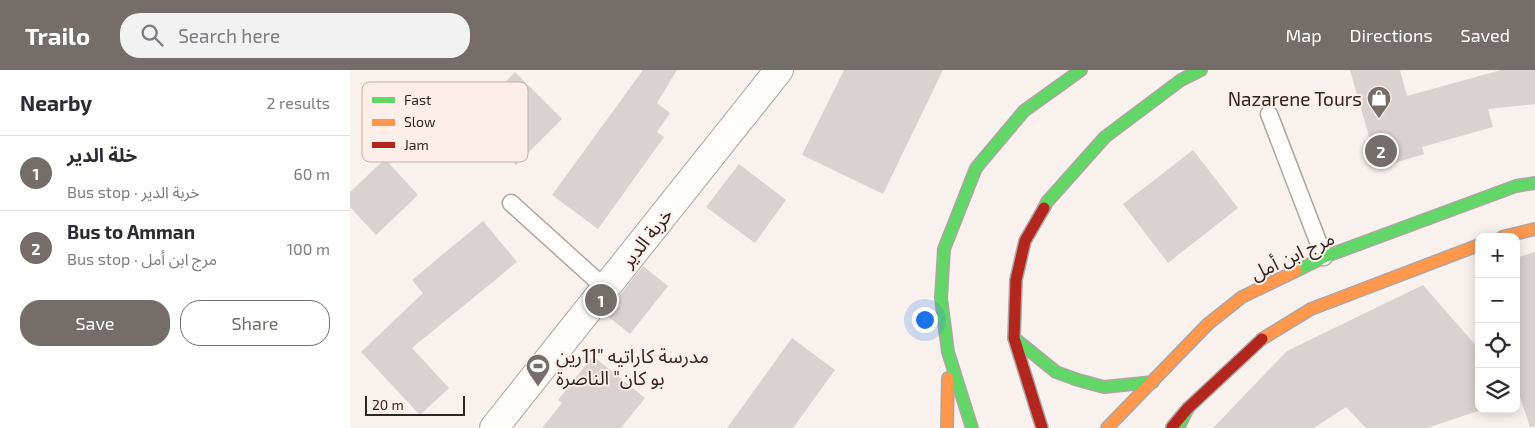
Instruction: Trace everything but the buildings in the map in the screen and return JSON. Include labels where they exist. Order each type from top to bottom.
[{"type":"main road","points":[[947,428],[948,352],[941,298],[944,249],[976,168],[1024,111],[1081,70]]},
{"type":"main road","points":[[1042,428],[1014,338],[1016,280],[1025,240],[1047,202],[1106,137],[1181,80],[1201,70]]},
{"type":"main road","name":"مرج ابن أمل","points":[[1107,428],[1208,324],[1242,297],[1324,257],[1516,186],[1535,183]]},
{"type":"main road","points":[[1518,233],[1535,229]]},
{"type":"main road","points":[[1171,428],[1188,408],[1259,341],[1311,309],[1475,248]]},
{"type":"main road","points":[[1014,338],[1056,372],[1078,380],[1104,387],[1153,382]]},
{"type":"main road","points":[[948,352],[972,428]]},
{"type":"main road","points":[[1178,428],[1188,408]]},
{"type":"street","name":"خربة الدير","points":[[494,428],[778,70]]},
{"type":"lane","points":[[1269,114],[1324,257]]},
{"type":"lane","points":[[511,203],[605,288]]},
{"type":"traffic: fast","points":[[972,428],[948,352],[941,298],[944,249],[976,168],[1024,111],[1081,70]]},
{"type":"traffic: fast","points":[[1044,208],[1047,202],[1105,137],[1181,80],[1201,70]]},
{"type":"traffic: fast","points":[[1296,271],[1324,257],[1516,186],[1535,183]]},
{"type":"traffic: fast","points":[[1014,338],[1056,372],[1078,380],[1104,387],[1153,382]]},
{"type":"traffic: fast","points":[[1178,428],[1188,408]]},
{"type":"traffic: slow","points":[[1518,233],[1535,229]]},
{"type":"traffic: slow","points":[[1262,339],[1311,309],[1475,247]]},
{"type":"traffic: slow","points":[[1107,428],[1208,324],[1242,297],[1296,271]]},
{"type":"traffic: slow","points":[[947,428],[948,378]]},
{"type":"traffic: jam","points":[[1042,428],[1014,338],[1016,280],[1025,241],[1044,208]]},
{"type":"traffic: jam","points":[[1172,427],[1188,408],[1262,339]]},
{"type":"place","name":"Nazarene Tours","points":[[1379,119]]},
{"type":"place","name":"Bus to Amman","points":[[1381,151]]},
{"type":"place","name":"خلة الدير","points":[[601,300]]},
{"type":"place","name":"مدرسة كاراتيه \"11رين بو كان\" الناصرة","points":[[538,387]]}]
